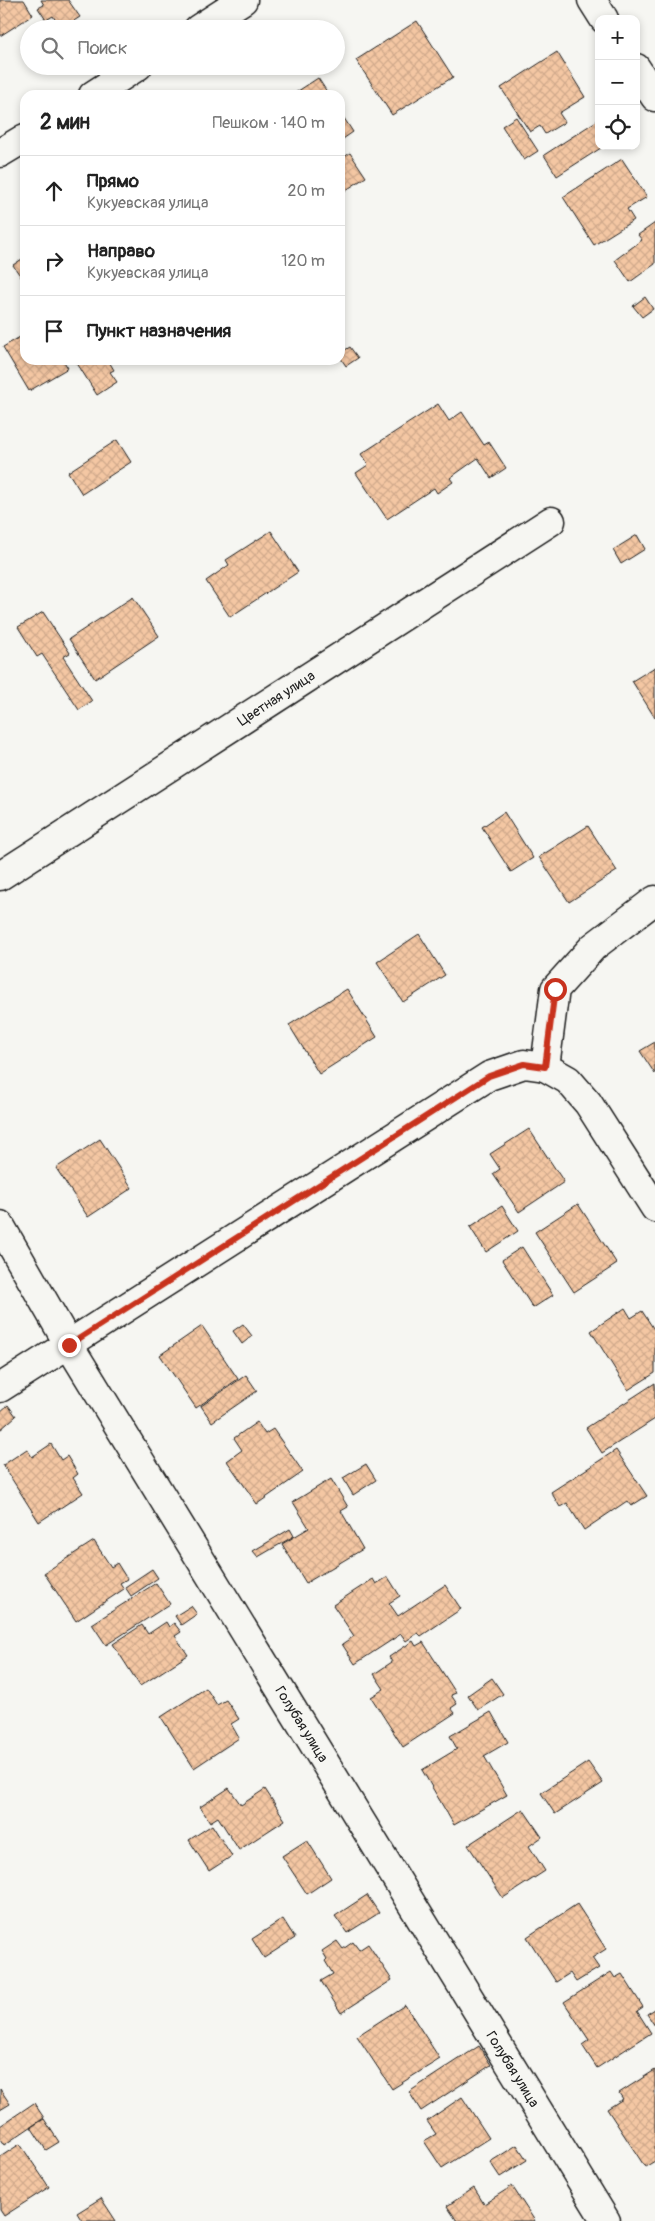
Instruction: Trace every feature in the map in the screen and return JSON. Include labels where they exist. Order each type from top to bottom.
[{"type":"street","points":[[212,20],[243,0]]},
{"type":"street","points":[[592,0],[601,15]]},
{"type":"street","points":[[640,74],[655,97]]},
{"type":"street","points":[[101,90],[124,75]]},
{"type":"street","points":[[0,153],[20,141]]},
{"type":"street","name":"Цветная улица","points":[[0,876],[551,522]]},
{"type":"street","points":[[545,1067],[555,989],[593,947],[655,900]]},
{"type":"street","points":[[0,1388],[489,1076],[524,1064],[545,1067],[568,1080],[588,1103],[655,1208]]},
{"type":"street","name":"Голубая улица","points":[[0,1225],[69,1345],[606,2221]]},
{"type":"building","points":[[0,0],[24,0],[33,15],[25,20],[20,20],[20,23],[0,36]]},
{"type":"building","points":[[41,0],[68,0],[80,17],[75,20],[55,20],[53,16],[46,20],[38,8],[44,5]]},
{"type":"building","points":[[417,21],[453,77],[392,115],[356,60]]},
{"type":"building","points":[[557,52],[585,97],[559,113],[565,122],[545,134],[540,126],[530,132],[501,88]]},
{"type":"building","points":[[318,78],[326,90],[300,90]]},
{"type":"building","points":[[516,117],[538,151],[524,160],[502,126]]},
{"type":"building","points":[[345,120],[353,132],[345,138]]},
{"type":"building","points":[[595,122],[595,150],[598,150],[557,176],[544,155]]},
{"type":"building","points":[[350,153],[366,177],[345,191],[345,156]]},
{"type":"building","points":[[622,159],[647,197],[627,209],[634,220],[594,245],[563,197]]},
{"type":"building","points":[[655,223],[655,264],[630,282],[615,260],[642,240],[638,235]]},
{"type":"building","points":[[20,260],[20,276],[13,265]]},
{"type":"building","points":[[645,297],[653,309],[642,317],[633,306]]},
{"type":"building","points":[[20,337],[20,365],[66,365],[68,368],[29,391],[3,347]]},
{"type":"building","points":[[350,347],[358,358],[346,366],[345,364],[345,350]]},
{"type":"building","points":[[78,365],[111,365],[114,370],[110,372],[117,382],[97,395]]},
{"type":"building","points":[[438,404],[449,421],[462,412],[484,445],[489,442],[506,468],[491,478],[478,458],[450,478],[453,482],[437,493],[434,488],[387,519],[356,473],[368,465],[361,454]]},
{"type":"building","points":[[117,440],[131,462],[82,494],[68,472]]},
{"type":"building","points":[[271,531],[298,572],[230,617],[206,581],[229,565],[226,560]]},
{"type":"building","points":[[637,535],[645,549],[621,564],[613,550]]},
{"type":"building","points":[[133,597],[159,636],[95,679],[69,639]]},
{"type":"building","points":[[43,612],[70,653],[63,657],[92,701],[79,710],[42,654],[37,657],[18,627]]},
{"type":"building","points":[[655,667],[655,718],[632,681]]},
{"type":"building","points":[[504,812],[533,858],[511,872],[482,827]]},
{"type":"building","points":[[588,826],[617,871],[569,902],[539,857]]},
{"type":"building","points":[[419,934],[445,975],[403,1002],[377,962]]},
{"type":"building","points":[[347,989],[377,1037],[319,1074],[289,1025]]},
{"type":"building","points":[[655,1042],[655,1074],[640,1051]]},
{"type":"building","points":[[529,1129],[564,1182],[519,1212],[493,1174],[500,1169],[490,1154]]},
{"type":"building","points":[[100,1139],[132,1188],[88,1217],[56,1168]]},
{"type":"building","points":[[578,1204],[617,1264],[574,1292],[535,1232]]},
{"type":"building","points":[[502,1206],[518,1231],[486,1252],[470,1227]]},
{"type":"building","points":[[522,1247],[553,1295],[533,1308],[502,1260]]},
{"type":"building","points":[[625,1308],[631,1318],[642,1311],[655,1331],[655,1373],[628,1390],[591,1331]]},
{"type":"building","points":[[243,1324],[252,1336],[242,1344],[233,1331]]},
{"type":"building","points":[[202,1326],[238,1379],[196,1408],[160,1355]]},
{"type":"building","points":[[246,1375],[257,1391],[212,1422],[201,1406]]},
{"type":"building","points":[[655,1383],[655,1419],[602,1453],[586,1428]]},
{"type":"building","points":[[8,1405],[16,1416],[0,1430],[0,1412]]},
{"type":"building","points":[[257,1422],[265,1434],[273,1429],[303,1472],[257,1504],[227,1461],[242,1450],[234,1438]]},
{"type":"building","points":[[51,1444],[61,1460],[67,1456],[78,1474],[73,1478],[83,1493],[39,1522],[3,1465],[27,1449],[32,1457]]},
{"type":"building","points":[[616,1450],[647,1496],[631,1506],[627,1501],[584,1530],[567,1503],[560,1507],[551,1492]]},
{"type":"building","points":[[366,1464],[376,1480],[353,1495],[343,1478]]},
{"type":"building","points":[[331,1479],[348,1507],[341,1511],[363,1549],[306,1583],[282,1544],[309,1528],[293,1502]]},
{"type":"building","points":[[290,1529],[294,1536],[258,1557],[253,1551]]},
{"type":"building","points":[[94,1541],[111,1567],[117,1563],[127,1579],[120,1583],[124,1589],[76,1621],[44,1573]]},
{"type":"building","points":[[152,1569],[158,1578],[131,1596],[125,1587]]},
{"type":"building","points":[[388,1577],[400,1596],[389,1603],[398,1616],[445,1585],[461,1609],[421,1636],[418,1633],[406,1641],[401,1634],[355,1664],[342,1644],[354,1636],[333,1605],[373,1579],[376,1584]]},
{"type":"building","points":[[156,1583],[170,1604],[106,1645],[92,1624]]},
{"type":"building","points":[[191,1606],[197,1614],[181,1625],[175,1616]]},
{"type":"building","points":[[166,1622],[169,1627],[174,1623],[181,1632],[175,1636],[188,1655],[140,1686],[113,1644],[142,1625],[148,1634]]},
{"type":"building","points":[[413,1641],[416,1646],[423,1642],[456,1693],[451,1695],[457,1704],[451,1708],[455,1713],[403,1747],[371,1697],[384,1689],[374,1674],[392,1662],[389,1657]]},
{"type":"building","points":[[492,1678],[503,1694],[478,1710],[468,1695]]},
{"type":"building","points":[[206,1688],[217,1705],[226,1700],[239,1719],[231,1724],[239,1738],[194,1768],[161,1717]]},
{"type":"building","points":[[491,1712],[508,1742],[484,1756],[507,1795],[454,1825],[422,1770],[457,1749],[450,1736]]},
{"type":"building","points":[[588,1762],[603,1783],[555,1814],[541,1793]]},
{"type":"building","points":[[229,1788],[241,1805],[265,1789],[285,1820],[239,1850],[218,1817],[210,1822],[200,1807]]},
{"type":"building","points":[[523,1809],[542,1837],[529,1846],[545,1871],[503,1898],[468,1845]]},
{"type":"building","points":[[212,1825],[232,1856],[209,1871],[189,1840]]},
{"type":"building","points":[[307,1840],[331,1878],[307,1894],[282,1856]]},
{"type":"building","points":[[367,1895],[379,1913],[347,1933],[335,1916]]},
{"type":"building","points":[[577,1904],[606,1949],[592,1958],[599,1968],[576,1982],[570,1973],[556,1982],[527,1937]]},
{"type":"building","points":[[283,1919],[295,1938],[264,1958],[252,1939]]},
{"type":"building","points":[[337,1941],[343,1949],[353,1942],[359,1950],[368,1944],[392,1980],[341,2013],[321,1981],[333,1974],[325,1961],[327,1959],[322,1951]]},
{"type":"building","points":[[611,1972],[615,1978],[622,1974],[643,2007],[637,2011],[651,2033],[597,2068],[582,2045],[589,2040],[564,2002]]},
{"type":"building","points":[[405,2005],[440,2059],[392,2089],[357,2036]]},
{"type":"building","points":[[655,2009],[655,2026],[647,2014]]},
{"type":"building","points":[[479,2046],[491,2065],[421,2111],[409,2092]]},
{"type":"building","points":[[655,2070],[655,2161],[645,2167],[607,2109],[623,2099],[619,2093]]},
{"type":"building","points":[[0,2089],[10,2104],[0,2110]]},
{"type":"building","points":[[462,2097],[489,2138],[442,2168],[424,2141],[436,2134],[427,2121]]},
{"type":"building","points":[[34,2103],[44,2118],[4,2145],[0,2139],[0,2126]]},
{"type":"building","points":[[44,2119],[59,2142],[46,2150],[31,2127]]},
{"type":"building","points":[[20,2144],[49,2187],[4,2216],[0,2210],[0,2157]]},
{"type":"building","points":[[517,2145],[527,2160],[500,2177],[490,2162]]},
{"type":"building","points":[[512,2186],[535,2221],[457,2221],[447,2206],[474,2188],[484,2204]]},
{"type":"building","points":[[101,2198],[116,2221],[82,2221],[77,2213]]},
{"type":"route","points":[[69,1345],[489,1076],[524,1064],[545,1067],[555,989]]}]
